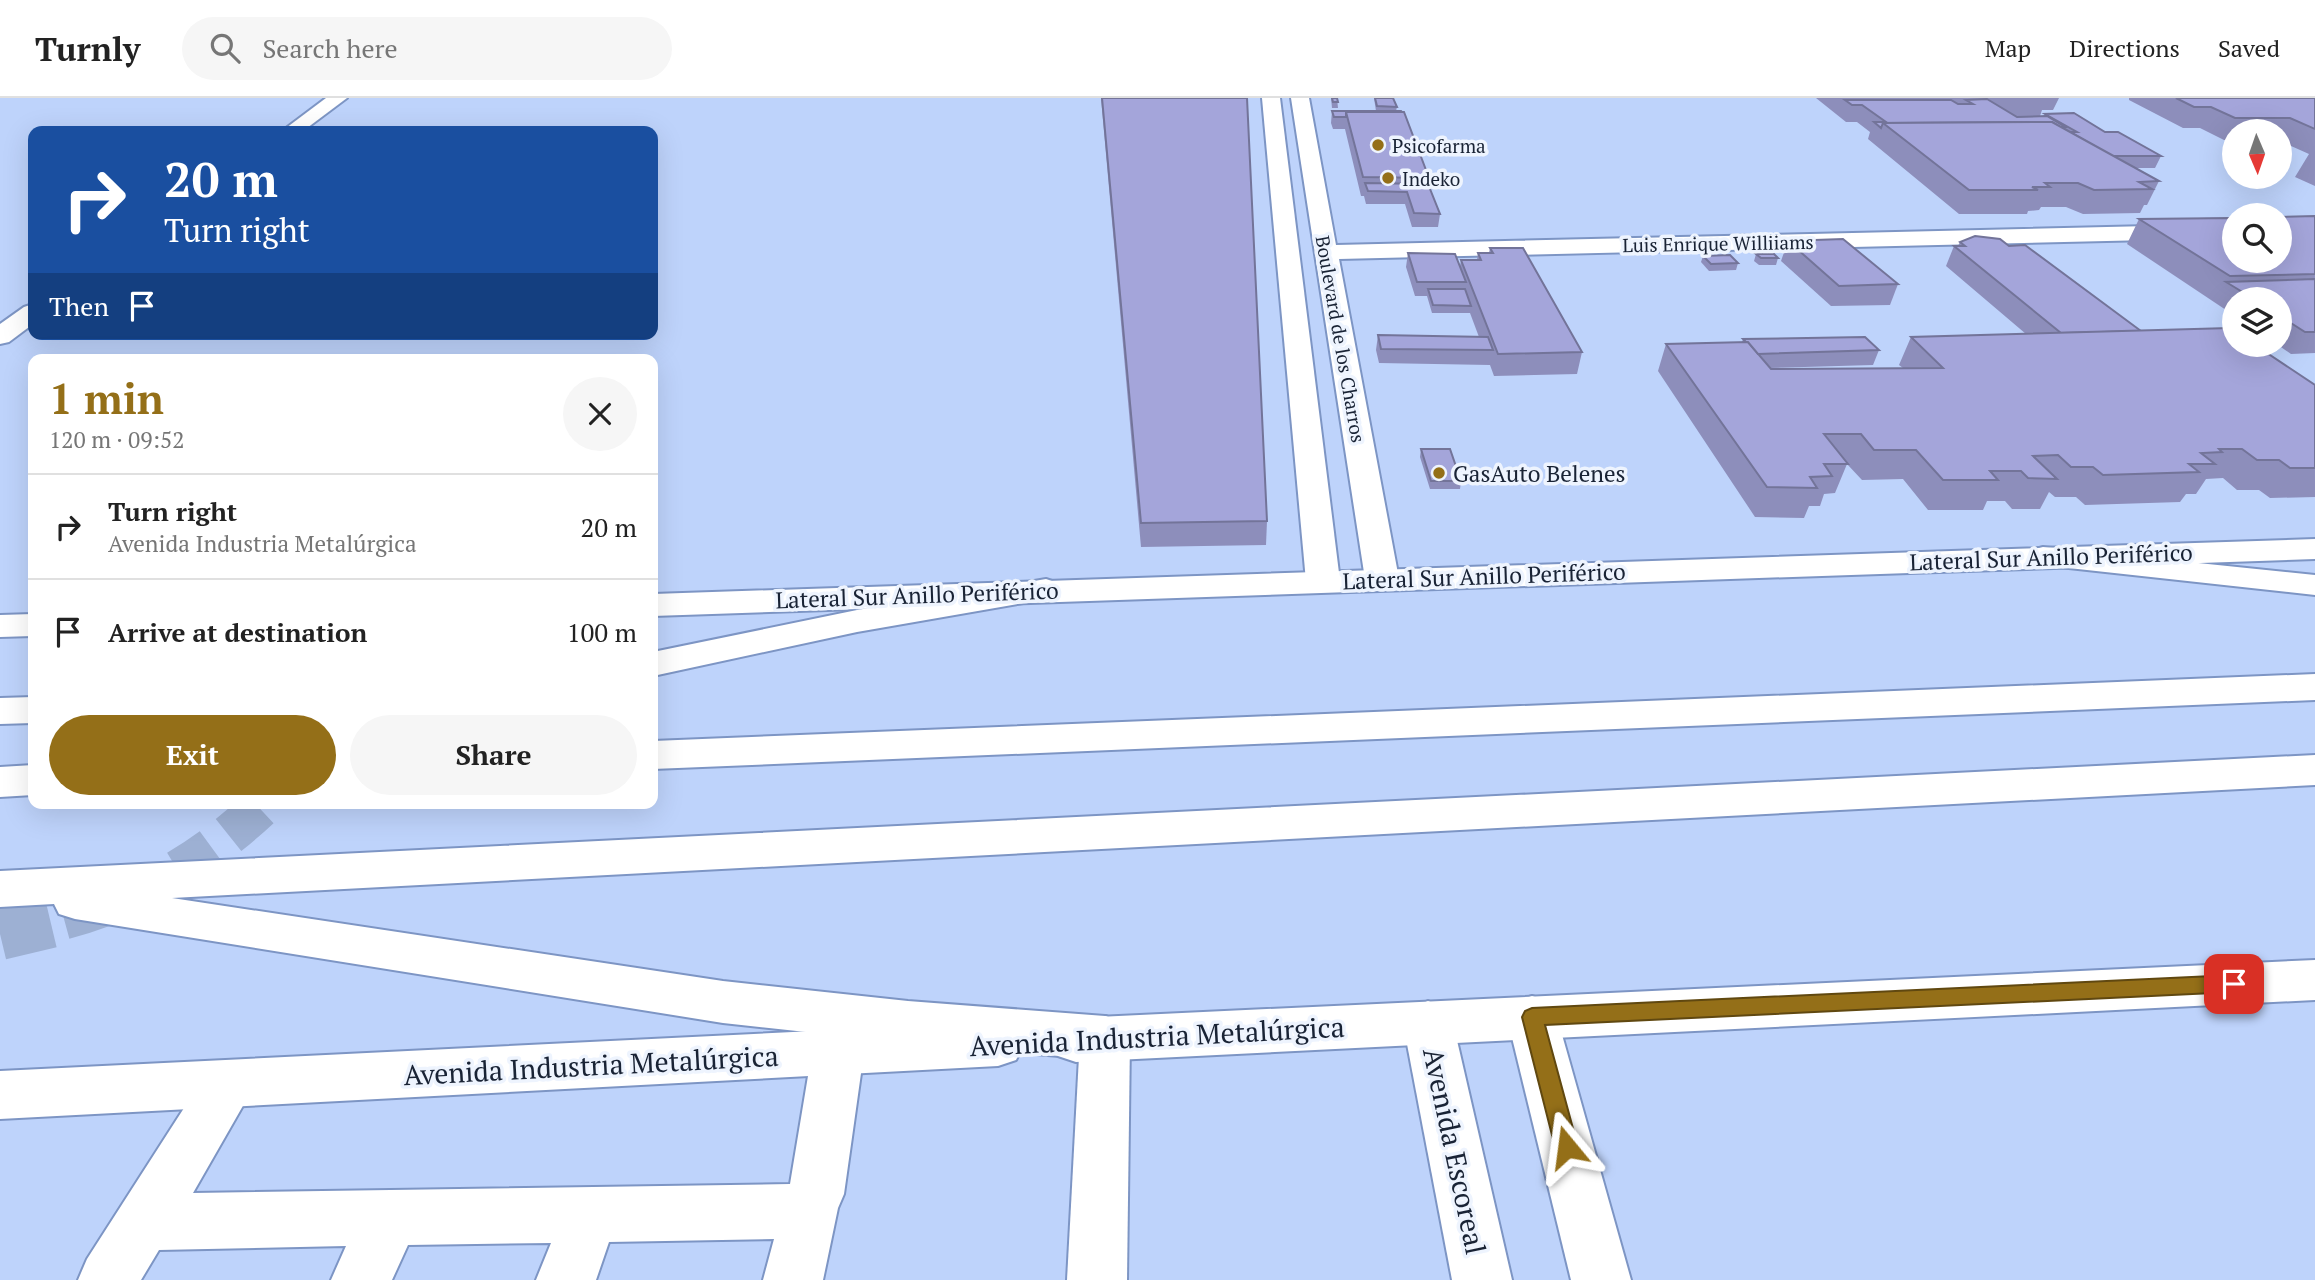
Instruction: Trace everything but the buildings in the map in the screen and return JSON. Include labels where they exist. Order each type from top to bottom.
[{"type":"main road","points":[[298,126],[338,98]]},
{"type":"main road","name":"Boulevard de los Charros","points":[[1271,98],[1323,581]]},
{"type":"main road","name":"Boulevard de los Charros","points":[[1300,98],[1382,579]]},
{"type":"main road","name":"Luis Enrique Williiams","points":[[1326,252],[2222,231]]},
{"type":"main road","points":[[0,336],[28,316]]},
{"type":"main road","name":"Lateral Sur Anillo Periférico","points":[[658,605],[2315,549]]},
{"type":"main road","points":[[2043,557],[2315,585]]},
{"type":"main road","points":[[658,663],[857,621],[1046,590]]},
{"type":"main road","points":[[0,626],[28,625]]},
{"type":"main road","points":[[658,755],[2315,687]]},
{"type":"main road","points":[[0,711],[28,710]]},
{"type":"main road","points":[[0,889],[2315,770]]},
{"type":"main road","points":[[0,782],[28,780]]},
{"type":"main road","points":[[0,889],[723,1002],[908,1022],[1105,1038],[1097,1280]]},
{"type":"main road","name":"Avenida Industria Metalúrgica","points":[[0,1095],[1105,1038],[2315,980]]},
{"type":"main road","points":[[1532,1017],[1601,1280]]},
{"type":"main road","name":"Avenida Escoreal","points":[[1428,1023],[1482,1280]]},
{"type":"main road","points":[[793,1280],[810,1208],[816,1194],[838,1052]]},
{"type":"main road","points":[[108,1280],[230,1083]]},
{"type":"main road","points":[[144,1222],[795,1212],[810,1208]]},
{"type":"main road","points":[[566,1280],[590,1214]]},
{"type":"main road","points":[[361,1280],[390,1220]]},
{"type":"tunnel","points":[[68,918],[120,900],[172,874],[220,841],[258,809]]},
{"type":"tunnel","points":[[0,934],[68,918]]},
{"type":"tunnel","points":[[64,919],[68,918]]},
{"type":"place","name":"Psicofarma","points":[[1378,145]]},
{"type":"place","name":"Indeko","points":[[1388,178]]},
{"type":"place","name":"GasAuto Belenes","points":[[1439,473]]},
{"type":"route","points":[[1567,1147],[1532,1017],[2234,984]]}]
